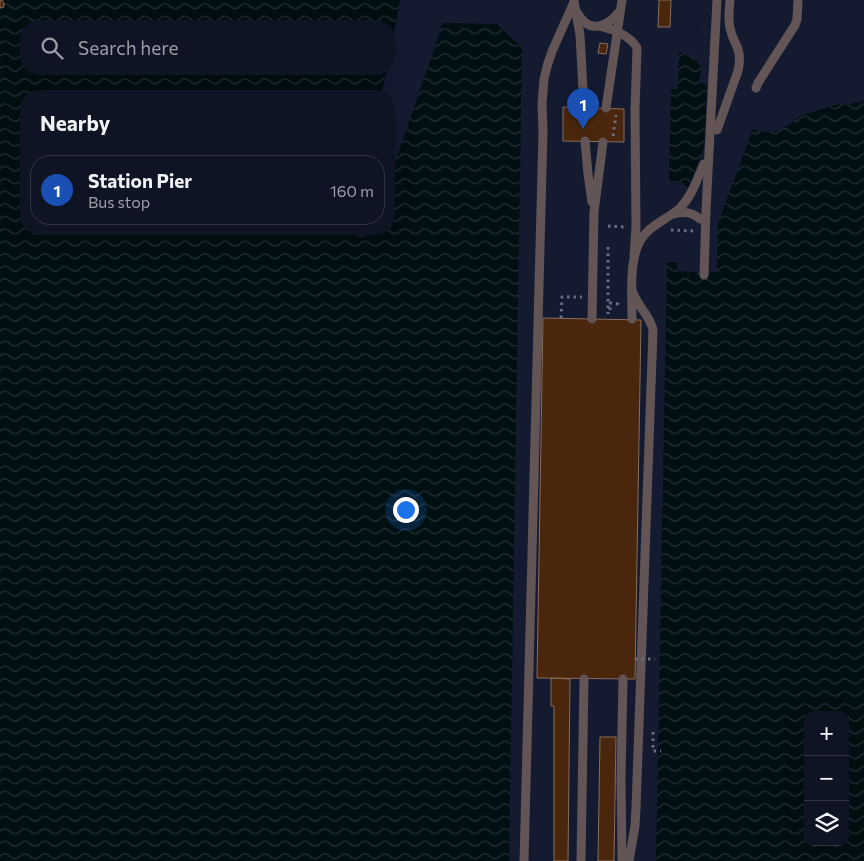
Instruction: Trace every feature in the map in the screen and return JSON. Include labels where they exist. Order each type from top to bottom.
[{"type":"lane","points":[[606,108],[622,0]]},
{"type":"lane","points":[[704,275],[718,0]]},
{"type":"lane","points":[[717,130],[738,70],[740,56],[730,30],[730,0]]},
{"type":"lane","points":[[756,88],[792,31],[796,19],[798,0]]},
{"type":"lane","points":[[574,1],[577,13],[585,23],[617,32],[634,42],[637,51],[635,110],[636,227],[632,319]]},
{"type":"lane","points":[[574,1],[580,35],[584,108]]},
{"type":"lane","points":[[524,861],[543,132],[542,90],[548,63],[574,1]]},
{"type":"lane","points":[[600,26],[610,22],[620,11]]},
{"type":"lane","points":[[585,141],[594,212]]},
{"type":"lane","points":[[592,319],[594,212],[603,142]]},
{"type":"lane","points":[[672,215],[690,196],[704,164]]},
{"type":"lane","points":[[634,256],[640,241],[647,231],[666,217],[684,212],[693,214],[700,219],[692,207],[692,192]]},
{"type":"lane","points":[[629,861],[635,826],[638,658],[653,330],[649,320],[635,300],[632,290]]},
{"type":"lane","points":[[581,861],[584,679]]},
{"type":"lane","points":[[622,861],[623,680]]},
{"type":"path","points":[[608,226],[608,235]]},
{"type":"path","points":[[608,244],[608,314]]},
{"type":"path","points":[[561,318],[562,297],[608,298]]},
{"type":"path","points":[[610,310],[610,303],[618,304],[618,312]]},
{"type":"path","points":[[638,658],[654,659]]},
{"type":"path","points":[[653,744],[653,751],[661,751]]},
{"type":"water","points":[[0,0],[697,0],[698,43],[679,43],[679,52],[694,58],[700,65],[701,75],[699,81],[722,92],[734,112],[744,123],[763,132],[787,126],[800,116],[821,109],[864,100],[864,861],[0,861]]},
{"type":"pier","points":[[400,0],[697,0],[698,43],[679,43],[679,49],[696,56],[703,67],[703,81],[724,91],[736,111],[745,121],[757,128],[769,130],[779,128],[799,114],[837,102],[864,98],[863,101],[846,105],[838,104],[800,116],[780,130],[769,133],[753,129],[718,223],[717,272],[710,272],[710,275],[697,275],[697,272],[677,271],[677,262],[667,262],[656,861],[509,861],[522,48],[497,24],[443,23],[395,163],[395,90],[382,90],[386,75],[395,75],[395,27]],"holes":[[[679,52],[694,57],[701,67],[699,81],[707,86],[704,148],[688,188],[680,181],[669,181],[671,89],[678,89]]]},
{"type":"pier","points":[[356,235],[369,235],[361,238]]},
{"type":"building","points":[[0,0],[4,3],[4,7],[1,8],[0,8]]},
{"type":"building","points":[[659,0],[671,0],[670,27],[658,27]]},
{"type":"building","points":[[600,43],[608,44],[606,54],[598,53]]},
{"type":"building","points":[[563,107],[624,109],[624,142],[563,141]]},
{"type":"building","points":[[543,318],[641,320],[635,679],[537,678]]},
{"type":"building","points":[[551,678],[570,679],[568,861],[554,861],[554,706],[551,706]]},
{"type":"building","points":[[600,737],[616,737],[614,861],[598,861]]},
{"type":"place","name":"Station Pier","points":[[583,129]]}]
